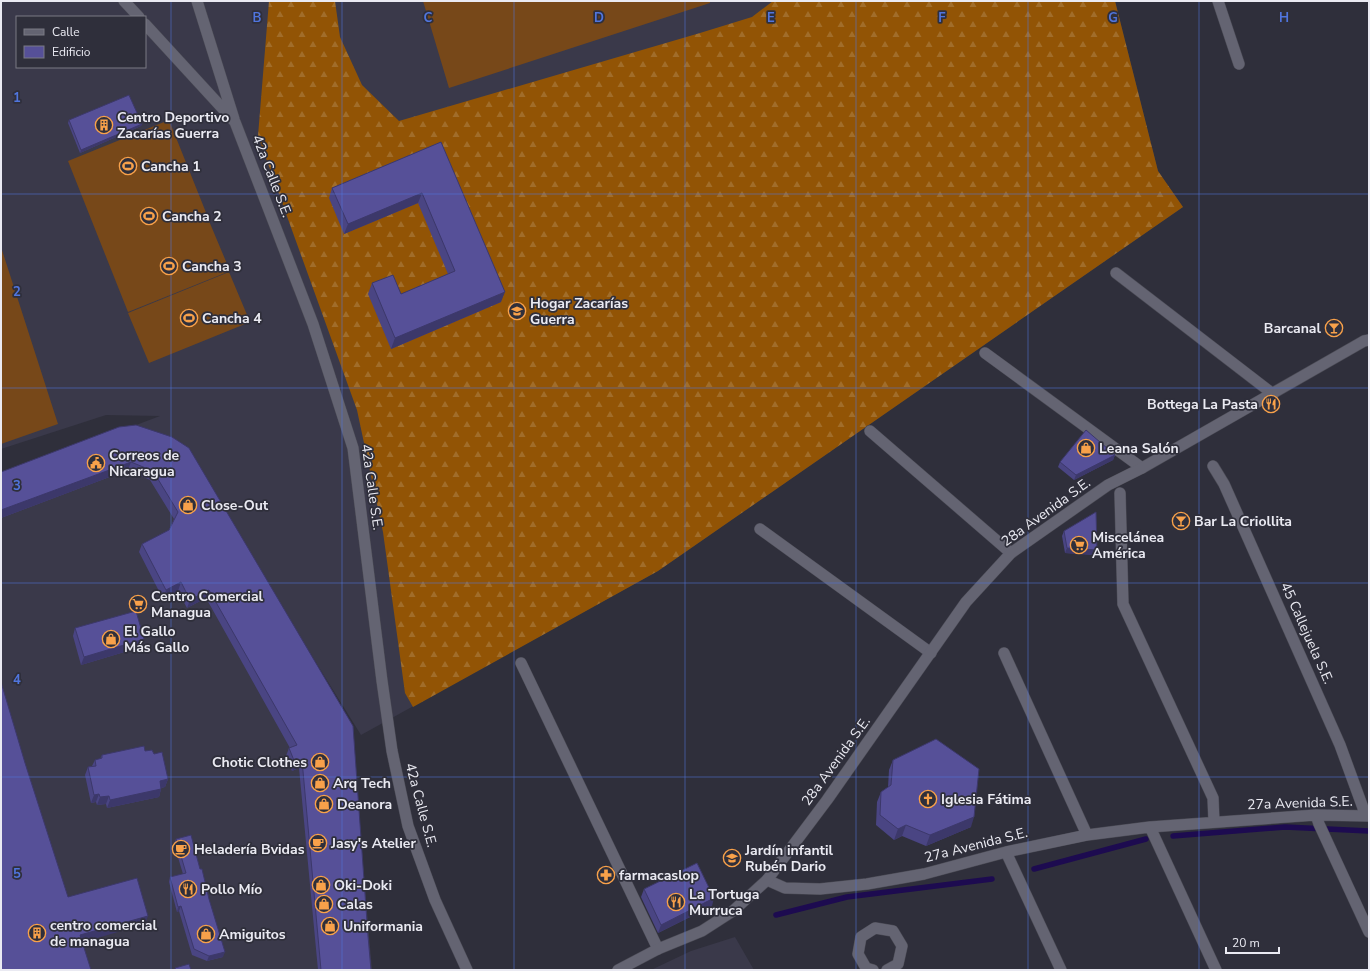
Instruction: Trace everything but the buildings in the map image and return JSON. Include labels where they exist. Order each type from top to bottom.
[{"type":"street","points":[[124,1],[138,16]]},
{"type":"street","points":[[197,1],[236,122]]},
{"type":"street","points":[[1218,1],[1239,64]]},
{"type":"street","name":"42a Calle S.E.","points":[[146,25],[236,122],[313,324],[353,448],[383,689],[392,750],[408,826],[435,900],[467,970]]},
{"type":"street","points":[[1116,272],[1273,394]]},
{"type":"street","name":"28a Avenida S.E.","points":[[767,880],[827,800],[966,602],[1011,553],[1108,486],[1273,394],[1364,341],[1369,340]]},
{"type":"street","points":[[985,353],[1142,468]]},
{"type":"street","points":[[870,431],[1011,553]]},
{"type":"street","name":"45 Callejuela S.E.","points":[[1213,466],[1224,484],[1337,738],[1367,816]]},
{"type":"street","points":[[1120,493],[1122,604],[1213,798],[1214,822]]},
{"type":"street","points":[[760,529],[931,653]]},
{"type":"street","points":[[1004,653],[1087,835]]},
{"type":"street","points":[[521,663],[658,949]]},
{"type":"street","name":"27a Avenida S.E.","points":[[767,880],[785,888],[820,889],[867,884],[924,874],[1006,852],[1087,835],[1214,822],[1317,820],[1367,816]]},
{"type":"street","points":[[1317,820],[1369,932]]},
{"type":"street","points":[[1151,829],[1216,970]]},
{"type":"street","points":[[1006,852],[1061,970]]},
{"type":"street","points":[[618,970],[658,949],[702,931],[733,911],[767,880]]},
{"type":"street","points":[[873,970],[866,968],[858,954],[861,937],[875,928],[893,931],[902,946],[898,964],[887,970]]},
{"type":"shaded area","name":"Hogar Zacarías Guerra","points":[[1,1],[1115,1],[1158,171],[1183,207],[658,571],[361,735],[203,481],[352,733],[372,970],[1,970],[1,476],[160,416],[106,415],[1,449]]},
{"type":"shaded area","points":[[423,1],[710,1],[710,3],[449,88]]},
{"type":"shaded area","points":[[169,120],[209,220],[206,222],[209,221],[230,271],[128,312],[68,161]]},
{"type":"shaded area","points":[[1,247],[58,424],[1,444]]},
{"type":"shaded area","name":"Cancha 4","points":[[229,272],[250,322],[149,363],[128,313]]},
{"type":"shaded area","points":[[735,937],[754,970],[651,970],[691,951]]},
{"type":"green space","name":"Hogar Zacarías Guerra","points":[[269,1],[335,1],[340,37],[362,85],[399,121],[752,17],[773,1],[1115,1],[1158,171],[1183,207],[658,571],[413,707],[405,693],[383,532],[357,410],[258,136]]},
{"type":"waterway","points":[[1173,836],[1285,827],[1369,831]]},
{"type":"waterway","points":[[1034,869],[1146,839]]},
{"type":"waterway","points":[[776,915],[847,897],[992,879]]},
{"type":"place","name":"Centro Deportivo Zacarías Guerra","points":[[104,125]]},
{"type":"place","name":"Cancha 1","points":[[128,166]]},
{"type":"place","name":"Cancha 2","points":[[149,216]]},
{"type":"place","name":"Cancha 3","points":[[169,266]]},
{"type":"place","name":"Hogar Zacarías Guerra","points":[[517,311]]},
{"type":"place","name":"Cancha 4","points":[[189,318]]},
{"type":"place","name":"Barcanal","points":[[1334,328]]},
{"type":"place","name":"Bottega La Pasta","points":[[1271,404]]},
{"type":"place","name":"Leana Salón","points":[[1086,448]]},
{"type":"place","name":"Correos de Nicaragua","points":[[96,463]]},
{"type":"place","name":"Close-Out","points":[[188,505]]},
{"type":"place","name":"Bar La Criollita","points":[[1181,521]]},
{"type":"place","name":"Miscelánea América","points":[[1079,545]]},
{"type":"place","name":"Centro Comercial Managua","points":[[138,604]]},
{"type":"place","name":"El Gallo Más Gallo","points":[[111,639]]},
{"type":"place","name":"Chotic Clothes","points":[[320,762]]},
{"type":"place","name":"Arq Tech","points":[[320,783]]},
{"type":"place","name":"Iglesia Fátima","points":[[928,799]]},
{"type":"place","name":"Deanora","points":[[324,804]]},
{"type":"place","name":"Jasy's Atelier","points":[[318,843]]},
{"type":"place","name":"Heladería Bvidas","points":[[181,849]]},
{"type":"place","name":"Jardín infantil Rubén Dario","points":[[732,858]]},
{"type":"place","name":"farmacaslop","points":[[606,875]]},
{"type":"place","name":"Oki-Doki","points":[[321,885]]},
{"type":"place","name":"Pollo Mío","points":[[188,889]]},
{"type":"place","name":"La Tortuga Murruca","points":[[676,902]]},
{"type":"place","name":"Calas","points":[[324,904]]},
{"type":"place","name":"Uniformania","points":[[330,926]]},
{"type":"place","name":"centro comercial de managua","points":[[37,933]]},
{"type":"place","name":"Amiguitos","points":[[206,934]]}]
